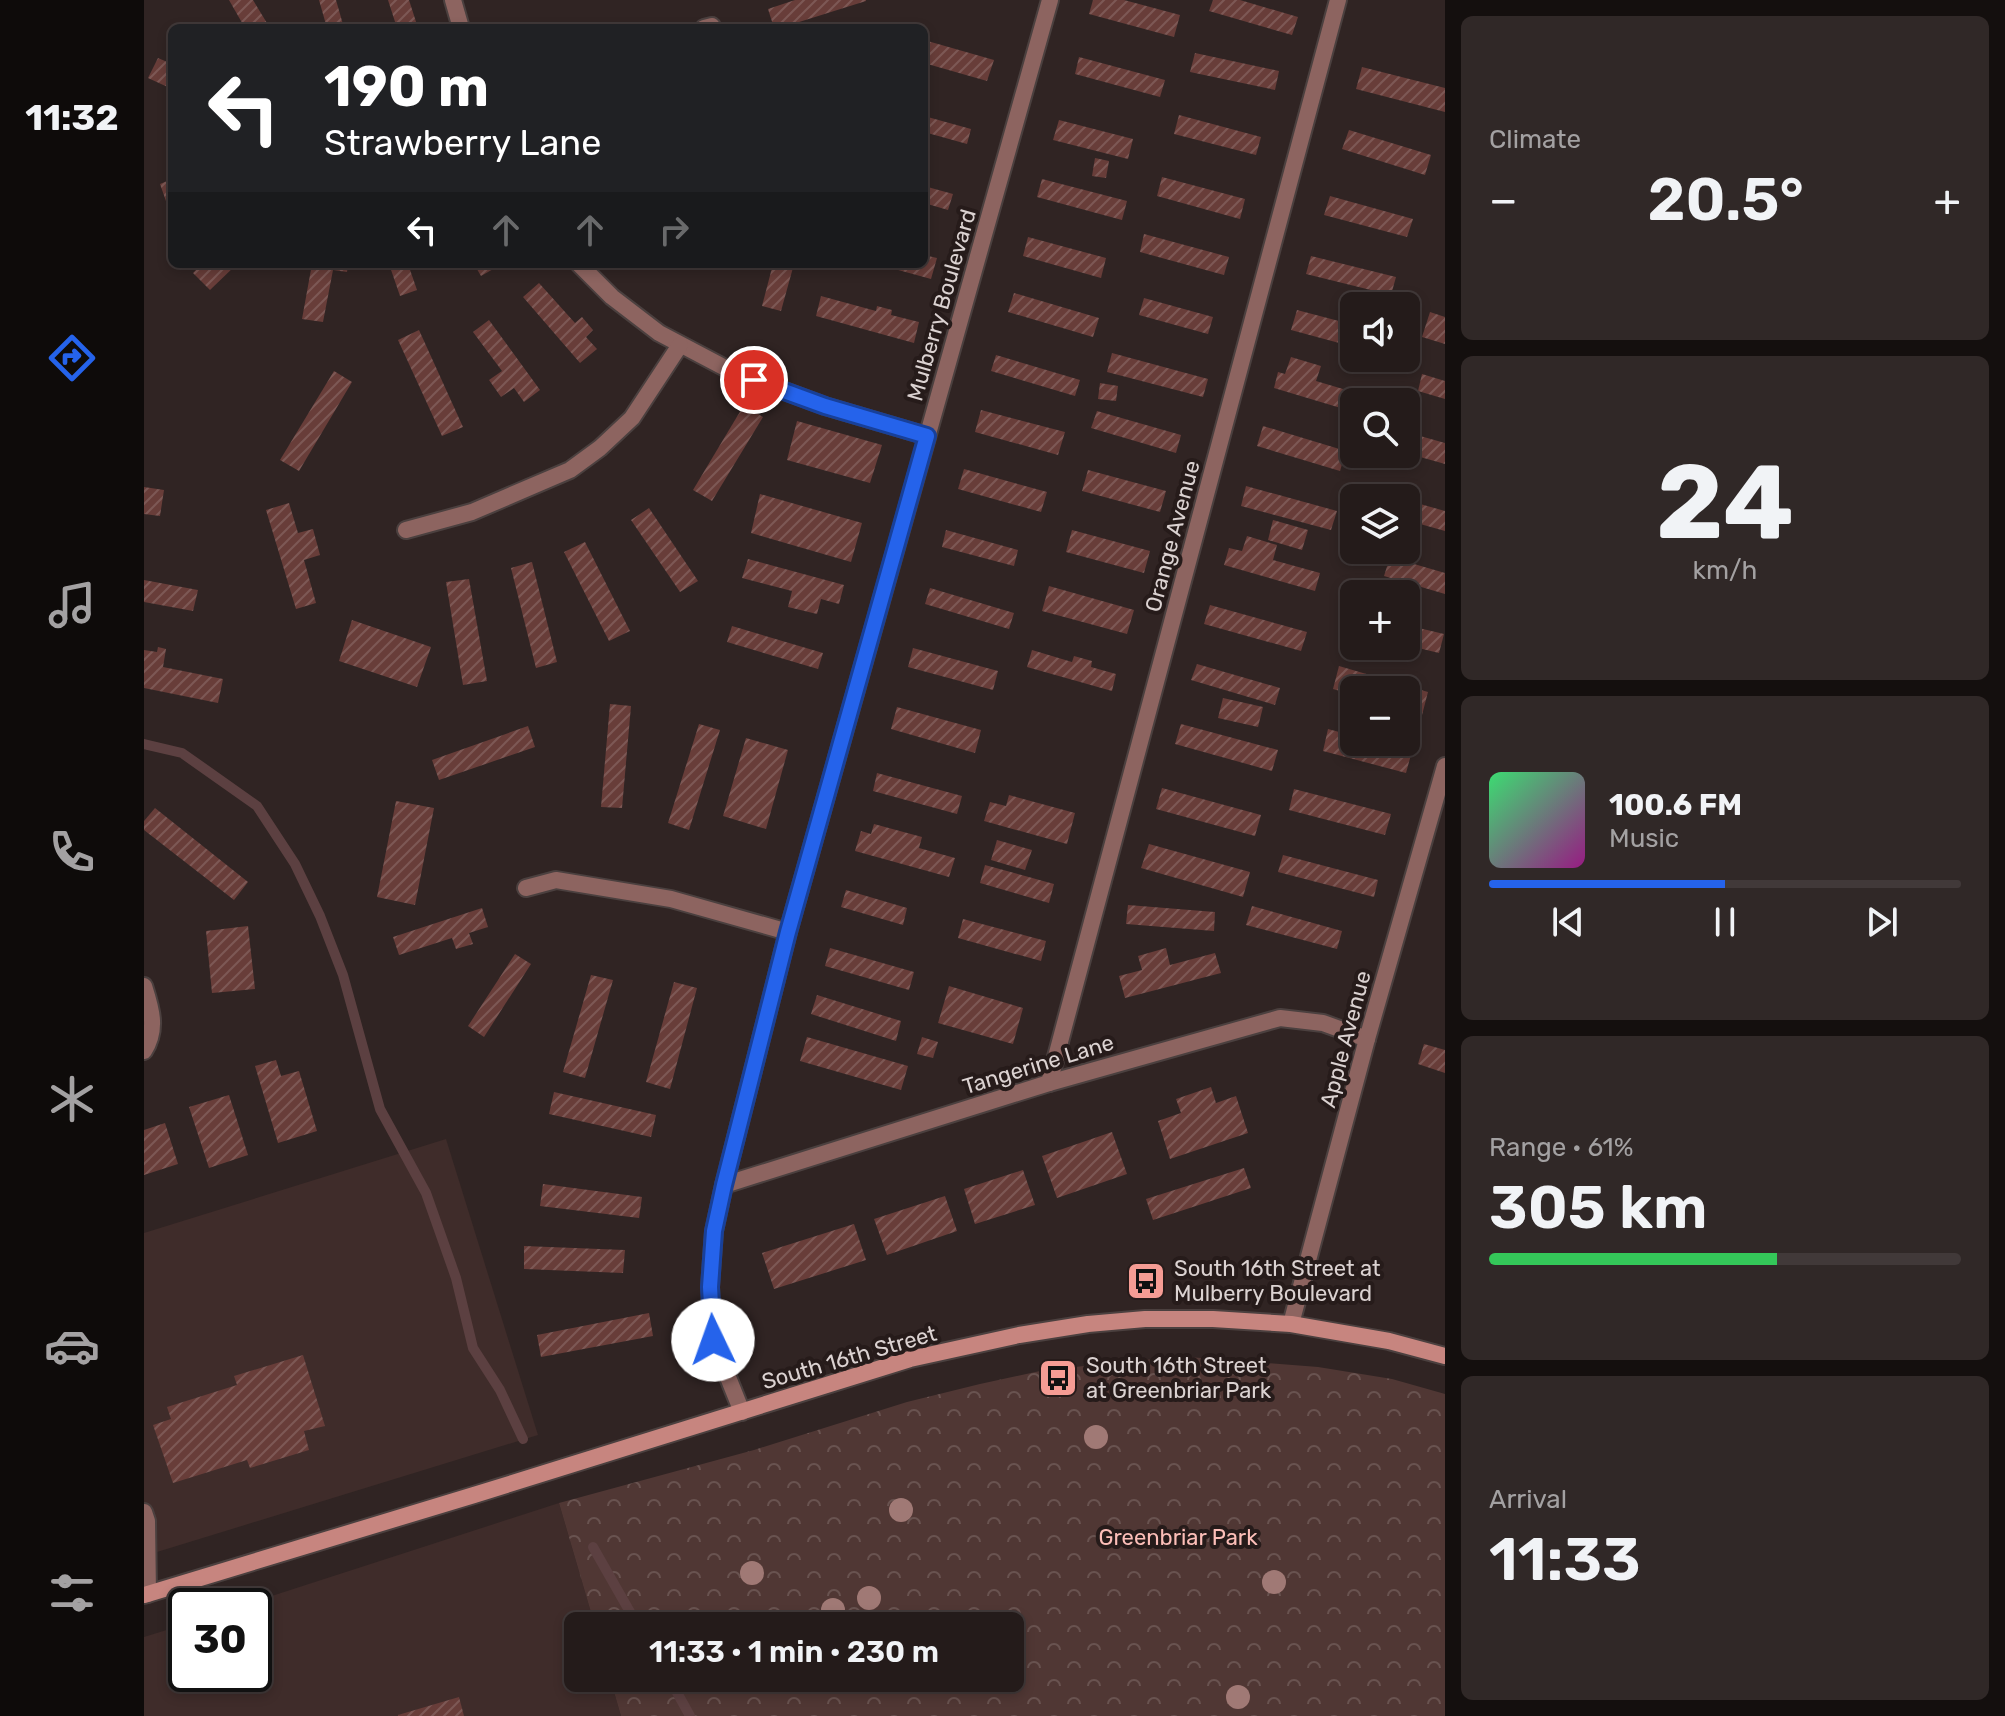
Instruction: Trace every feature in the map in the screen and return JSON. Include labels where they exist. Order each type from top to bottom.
[{"type":"main road","name":"South 16th Street","points":[[145,1593],[459,1500],[910,1359],[1019,1335],[1145,1319],[1213,1319],[1291,1324],[1389,1341],[1445,1356]]},
{"type":"street","points":[[453,0],[460,24]]},
{"type":"street","name":"Mulberry Boulevard","points":[[742,1412],[713,1340],[710,1287],[714,1231],[724,1185],[788,932],[1050,0]]},
{"type":"street","name":"Orange Avenue","points":[[1049,1083],[1338,0]]},
{"type":"street","points":[[583,268],[612,297],[680,345],[744,376],[825,406],[927,436]]},
{"type":"street","points":[[406,530],[472,512],[570,470],[600,448],[632,418],[680,345]]},
{"type":"street","name":"Apple Avenue","points":[[1291,1324],[1367,1039],[1445,766]]},
{"type":"street","points":[[526,888],[556,880],[671,899],[788,932]]},
{"type":"street","points":[[144,986],[153,1016],[149,1042],[144,1051]]},
{"type":"street","name":"Tangerine Lane","points":[[724,1185],[1049,1083],[1280,1018],[1323,1023],[1367,1039]]},
{"type":"street","points":[[144,1512],[147,1521],[145,1593]]},
{"type":"shaded area","points":[[446,1139],[538,1435],[144,1556],[144,1233]]},
{"type":"shaded area","points":[[559,1503],[591,1612],[564,1612],[564,1692],[614,1692],[621,1716],[144,1716],[144,1637],[168,1630],[168,1692],[272,1692],[272,1596]]},
{"type":"green space","name":"Greenbriar Park","points":[[1188,1357],[1318,1367],[1392,1379],[1445,1394],[1445,1716],[621,1716],[614,1692],[1024,1692],[1024,1612],[591,1612],[559,1503],[754,1450],[907,1402],[1040,1371]]},
{"type":"building","points":[[229,0],[253,0],[268,24],[243,24]]},
{"type":"building","points":[[319,0],[336,0],[343,24],[326,24]]},
{"type":"building","points":[[388,0],[409,0],[417,24],[396,24]]},
{"type":"building","points":[[795,0],[866,0],[793,24],[773,24],[768,9]]},
{"type":"building","points":[[1093,0],[1124,0],[1180,15],[1174,37],[1089,14]]},
{"type":"building","points":[[1213,0],[1240,0],[1298,17],[1292,35],[1209,11]]},
{"type":"building","points":[[928,41],[994,60],[987,81],[928,64]]},
{"type":"building","points":[[1195,53],[1279,71],[1275,90],[1190,72]]},
{"type":"building","points":[[1079,57],[1165,80],[1160,97],[1075,74]]},
{"type":"building","points":[[158,58],[168,62],[168,87],[148,78]]},
{"type":"building","points":[[1362,67],[1445,88],[1445,112],[1356,89]]},
{"type":"building","points":[[1179,115],[1261,137],[1256,155],[1174,134]]},
{"type":"building","points":[[928,117],[971,129],[967,144],[928,133]]},
{"type":"building","points":[[1059,120],[1133,139],[1128,159],[1053,140]]},
{"type":"building","points":[[1349,130],[1431,155],[1425,175],[1342,149]]},
{"type":"building","points":[[1095,158],[1109,161],[1106,178],[1092,176]]},
{"type":"building","points":[[1162,177],[1245,199],[1240,219],[1157,196]]},
{"type":"building","points":[[1042,179],[1127,201],[1122,220],[1037,197]]},
{"type":"building","points":[[168,181],[167,204],[160,184]]},
{"type":"building","points":[[928,187],[953,194],[948,210],[928,204]]},
{"type":"building","points":[[1330,196],[1413,219],[1407,237],[1324,215]]},
{"type":"building","points":[[1144,234],[1229,257],[1224,275],[1140,252]]},
{"type":"building","points":[[1028,237],[1106,258],[1101,278],[1023,256]]},
{"type":"building","points":[[928,256],[937,258],[931,279],[891,268],[928,268]]},
{"type":"building","points":[[1311,256],[1396,277],[1392,292],[1379,292],[1306,274]]},
{"type":"building","points":[[198,268],[233,268],[210,290],[193,273]]},
{"type":"building","points":[[311,268],[348,268],[347,272],[333,270],[323,322],[302,319]]},
{"type":"building","points":[[390,268],[409,268],[417,290],[400,296]]},
{"type":"building","points":[[476,268],[495,268],[481,276]]},
{"type":"building","points":[[772,268],[793,268],[781,311],[762,306]]},
{"type":"building","points":[[539,283],[575,323],[582,317],[593,330],[586,337],[597,349],[580,363],[523,297]]},
{"type":"building","points":[[1014,293],[1099,318],[1093,337],[1008,312]]},
{"type":"building","points":[[821,296],[876,311],[877,306],[892,310],[891,315],[919,322],[914,343],[816,316]]},
{"type":"building","points":[[1144,298],[1213,317],[1208,334],[1139,315]]},
{"type":"building","points":[[1297,310],[1340,321],[1340,343],[1291,330]]},
{"type":"building","points":[[1430,312],[1445,317],[1445,344],[1422,337]]},
{"type":"building","points":[[489,320],[540,390],[524,402],[514,388],[501,397],[489,380],[502,371],[473,332]]},
{"type":"building","points":[[419,330],[463,427],[442,436],[398,340]]},
{"type":"building","points":[[1112,353],[1208,379],[1203,397],[1107,372]]},
{"type":"building","points":[[996,355],[1080,380],[1075,396],[991,371]]},
{"type":"building","points":[[1291,357],[1321,366],[1316,381],[1340,388],[1340,408],[1274,388],[1278,372],[1285,374]]},
{"type":"building","points":[[334,371],[352,382],[299,471],[280,460]]},
{"type":"building","points":[[1422,374],[1445,381],[1445,399],[1420,392]]},
{"type":"building","points":[[1100,383],[1118,386],[1116,401],[1098,399]]},
{"type":"building","points":[[744,405],[763,417],[712,501],[693,490]]},
{"type":"building","points":[[981,410],[1065,432],[1058,455],[975,432]]},
{"type":"building","points":[[1097,411],[1181,435],[1176,453],[1091,428]]},
{"type":"building","points":[[797,421],[882,445],[870,483],[787,460]]},
{"type":"building","points":[[1263,426],[1340,449],[1341,468],[1340,471],[1257,446]]},
{"type":"building","points":[[1420,436],[1445,443],[1445,464],[1420,457]]},
{"type":"building","points":[[964,469],[1047,492],[1041,512],[958,489]]},
{"type":"building","points":[[1088,470],[1166,491],[1160,512],[1082,491]]},
{"type":"building","points":[[1246,486],[1337,511],[1331,530],[1241,506]]},
{"type":"building","points":[[144,487],[164,490],[160,516],[144,514]]},
{"type":"building","points":[[760,494],[862,523],[851,562],[751,533]]},
{"type":"building","points":[[289,503],[298,533],[313,529],[320,555],[304,560],[316,603],[296,609],[266,510]]},
{"type":"building","points":[[1420,504],[1445,511],[1445,531],[1420,524]]},
{"type":"building","points":[[649,508],[698,581],[680,592],[631,520]]},
{"type":"building","points":[[1273,520],[1308,530],[1302,550],[1268,540]]},
{"type":"building","points":[[946,530],[1018,550],[1014,566],[942,547]]},
{"type":"building","points":[[1072,530],[1150,551],[1144,573],[1066,552]]},
{"type":"building","points":[[1247,536],[1277,545],[1273,560],[1320,573],[1315,591],[1224,565],[1229,548],[1242,551]]},
{"type":"building","points":[[585,542],[630,631],[609,641],[564,552]]},
{"type":"building","points":[[748,559],[844,585],[839,604],[821,599],[817,614],[788,607],[792,591],[742,578]]},
{"type":"building","points":[[532,562],[557,662],[536,668],[511,568]]},
{"type":"building","points":[[1388,564],[1414,564],[1445,573],[1445,594],[1420,587],[1420,580],[1398,580],[1384,576]]},
{"type":"building","points":[[469,579],[487,681],[463,685],[446,582]]},
{"type":"building","points":[[144,580],[198,590],[193,611],[144,602]]},
{"type":"building","points":[[1049,586],[1134,610],[1127,634],[1042,611]]},
{"type":"building","points":[[930,588],[1014,613],[1009,629],[925,604]]},
{"type":"building","points":[[1210,605],[1307,632],[1301,651],[1204,624]]},
{"type":"building","points":[[352,620],[431,647],[417,687],[339,661]]},
{"type":"building","points":[[732,626],[823,653],[818,669],[727,642]]},
{"type":"building","points":[[1420,628],[1444,634],[1439,653],[1420,648]]},
{"type":"building","points":[[158,647],[166,649],[163,667],[223,679],[218,703],[144,688],[144,650],[157,652]]},
{"type":"building","points":[[913,648],[998,671],[993,690],[908,667]]},
{"type":"building","points":[[1032,650],[1072,662],[1074,656],[1092,661],[1091,667],[1116,674],[1112,691],[1027,667]]},
{"type":"building","points":[[1197,664],[1280,688],[1275,705],[1191,680]]},
{"type":"building","points":[[1339,666],[1373,676],[1340,676],[1340,691],[1333,689]]},
{"type":"building","points":[[1420,690],[1428,692],[1420,714]]},
{"type":"building","points":[[1223,698],[1263,707],[1258,727],[1218,718]]},
{"type":"building","points":[[610,704],[631,706],[622,808],[601,807]]},
{"type":"building","points":[[897,707],[981,730],[975,753],[891,729]]},
{"type":"building","points":[[699,724],[720,730],[689,830],[668,823]]},
{"type":"building","points":[[1181,724],[1278,750],[1272,771],[1175,744]]},
{"type":"building","points":[[528,726],[535,747],[439,780],[432,760]]},
{"type":"building","points":[[1328,729],[1340,732],[1340,756],[1323,751]]},
{"type":"building","points":[[746,738],[788,750],[766,829],[723,816]]},
{"type":"building","points":[[1342,756],[1411,756],[1406,773]]},
{"type":"building","points":[[877,773],[962,796],[957,814],[873,791]]},
{"type":"building","points":[[1162,788],[1261,815],[1255,836],[1156,809]]},
{"type":"building","points":[[1294,789],[1391,814],[1385,835],[1289,810]]},
{"type":"building","points":[[1009,795],[1075,813],[1067,844],[984,821],[990,802],[1006,806]]},
{"type":"building","points":[[396,801],[434,808],[415,905],[377,897]]},
{"type":"building","points":[[155,808],[248,882],[234,900],[144,830],[144,821]]},
{"type":"building","points":[[874,824],[922,837],[919,848],[955,858],[949,877],[855,851],[861,831],[871,834]]},
{"type":"building","points":[[997,840],[1032,850],[1025,870],[991,860]]},
{"type":"building","points":[[1149,844],[1250,872],[1243,897],[1141,868]]},
{"type":"building","points":[[1283,855],[1378,880],[1374,897],[1278,872]]},
{"type":"building","points":[[985,865],[1054,884],[1049,903],[980,883]]},
{"type":"building","points":[[846,890],[907,908],[903,925],[841,907]]},
{"type":"building","points":[[1128,905],[1215,912],[1214,931],[1126,924]]},
{"type":"building","points":[[1252,906],[1342,931],[1337,949],[1246,925]]},
{"type":"building","points":[[482,908],[488,927],[469,933],[473,944],[456,949],[452,938],[399,955],[393,937]]},
{"type":"building","points":[[963,919],[1046,941],[1041,961],[958,938]]},
{"type":"building","points":[[248,926],[255,989],[212,993],[206,931]]},
{"type":"building","points":[[830,948],[914,972],[909,990],[825,966]]},
{"type":"building","points":[[1166,948],[1170,965],[1215,953],[1221,973],[1125,998],[1119,976],[1142,970],[1138,956]]},
{"type":"building","points":[[515,954],[531,964],[484,1037],[468,1026]]},
{"type":"building","points":[[591,975],[613,980],[585,1078],[563,1072]]},
{"type":"building","points":[[674,982],[697,988],[670,1089],[646,1082]]},
{"type":"building","points":[[949,986],[1023,1008],[1013,1044],[938,1023]]},
{"type":"building","points":[[817,995],[901,1021],[896,1041],[811,1014]]},
{"type":"building","points":[[807,1037],[908,1066],[901,1090],[800,1061]]},
{"type":"building","points":[[922,1037],[938,1042],[933,1058],[917,1054]]},
{"type":"building","points":[[1424,1044],[1445,1050],[1445,1073],[1418,1064]]},
{"type":"building","points":[[276,1060],[281,1076],[299,1071],[317,1131],[278,1143],[255,1066]]},
{"type":"building","points":[[1211,1087],[1216,1103],[1236,1096],[1248,1133],[1170,1159],[1158,1121],[1181,1113],[1176,1099]]},
{"type":"building","points":[[554,1092],[656,1115],[651,1137],[549,1114]]},
{"type":"building","points":[[229,1095],[248,1155],[209,1168],[189,1107]]},
{"type":"building","points":[[165,1123],[178,1164],[144,1175],[144,1130]]},
{"type":"building","points":[[1112,1132],[1127,1174],[1057,1198],[1042,1156]]},
{"type":"building","points":[[1244,1168],[1251,1188],[1153,1220],[1146,1199]]},
{"type":"building","points":[[1023,1170],[1035,1205],[975,1224],[964,1189]]},
{"type":"building","points":[[543,1184],[642,1197],[639,1218],[540,1206]]},
{"type":"building","points":[[945,1196],[957,1231],[887,1255],[874,1219]]},
{"type":"building","points":[[854,1224],[866,1260],[774,1289],[762,1253]]},
{"type":"building","points":[[524,1246],[625,1250],[623,1273],[524,1269]]},
{"type":"building","points":[[649,1313],[653,1336],[541,1357],[537,1335]]},
{"type":"building","points":[[303,1355],[325,1426],[304,1431],[309,1450],[250,1468],[247,1460],[173,1483],[153,1425],[171,1419],[167,1407],[237,1385],[234,1376]]},
{"type":"building","points":[[459,1697],[464,1716],[398,1716],[398,1715]]},
{"type":"waterway","points":[[144,744],[182,753],[257,806],[295,864],[343,975],[380,1109],[426,1193],[456,1278],[473,1348],[500,1390],[523,1439]]},
{"type":"waterway","points":[[593,1547],[630,1612]]},
{"type":"waterway","points":[[677,1692],[690,1716]]},
{"type":"place","name":"South 16th Street at Mulberry Boulevard","points":[[1146,1281]]},
{"type":"place","name":"South 16th Street at Greenbriar Park","points":[[1058,1378]]},
{"type":"route","points":[[713,1340],[710,1287],[714,1231],[724,1185],[788,932],[927,436],[825,406],[754,380]]}]
